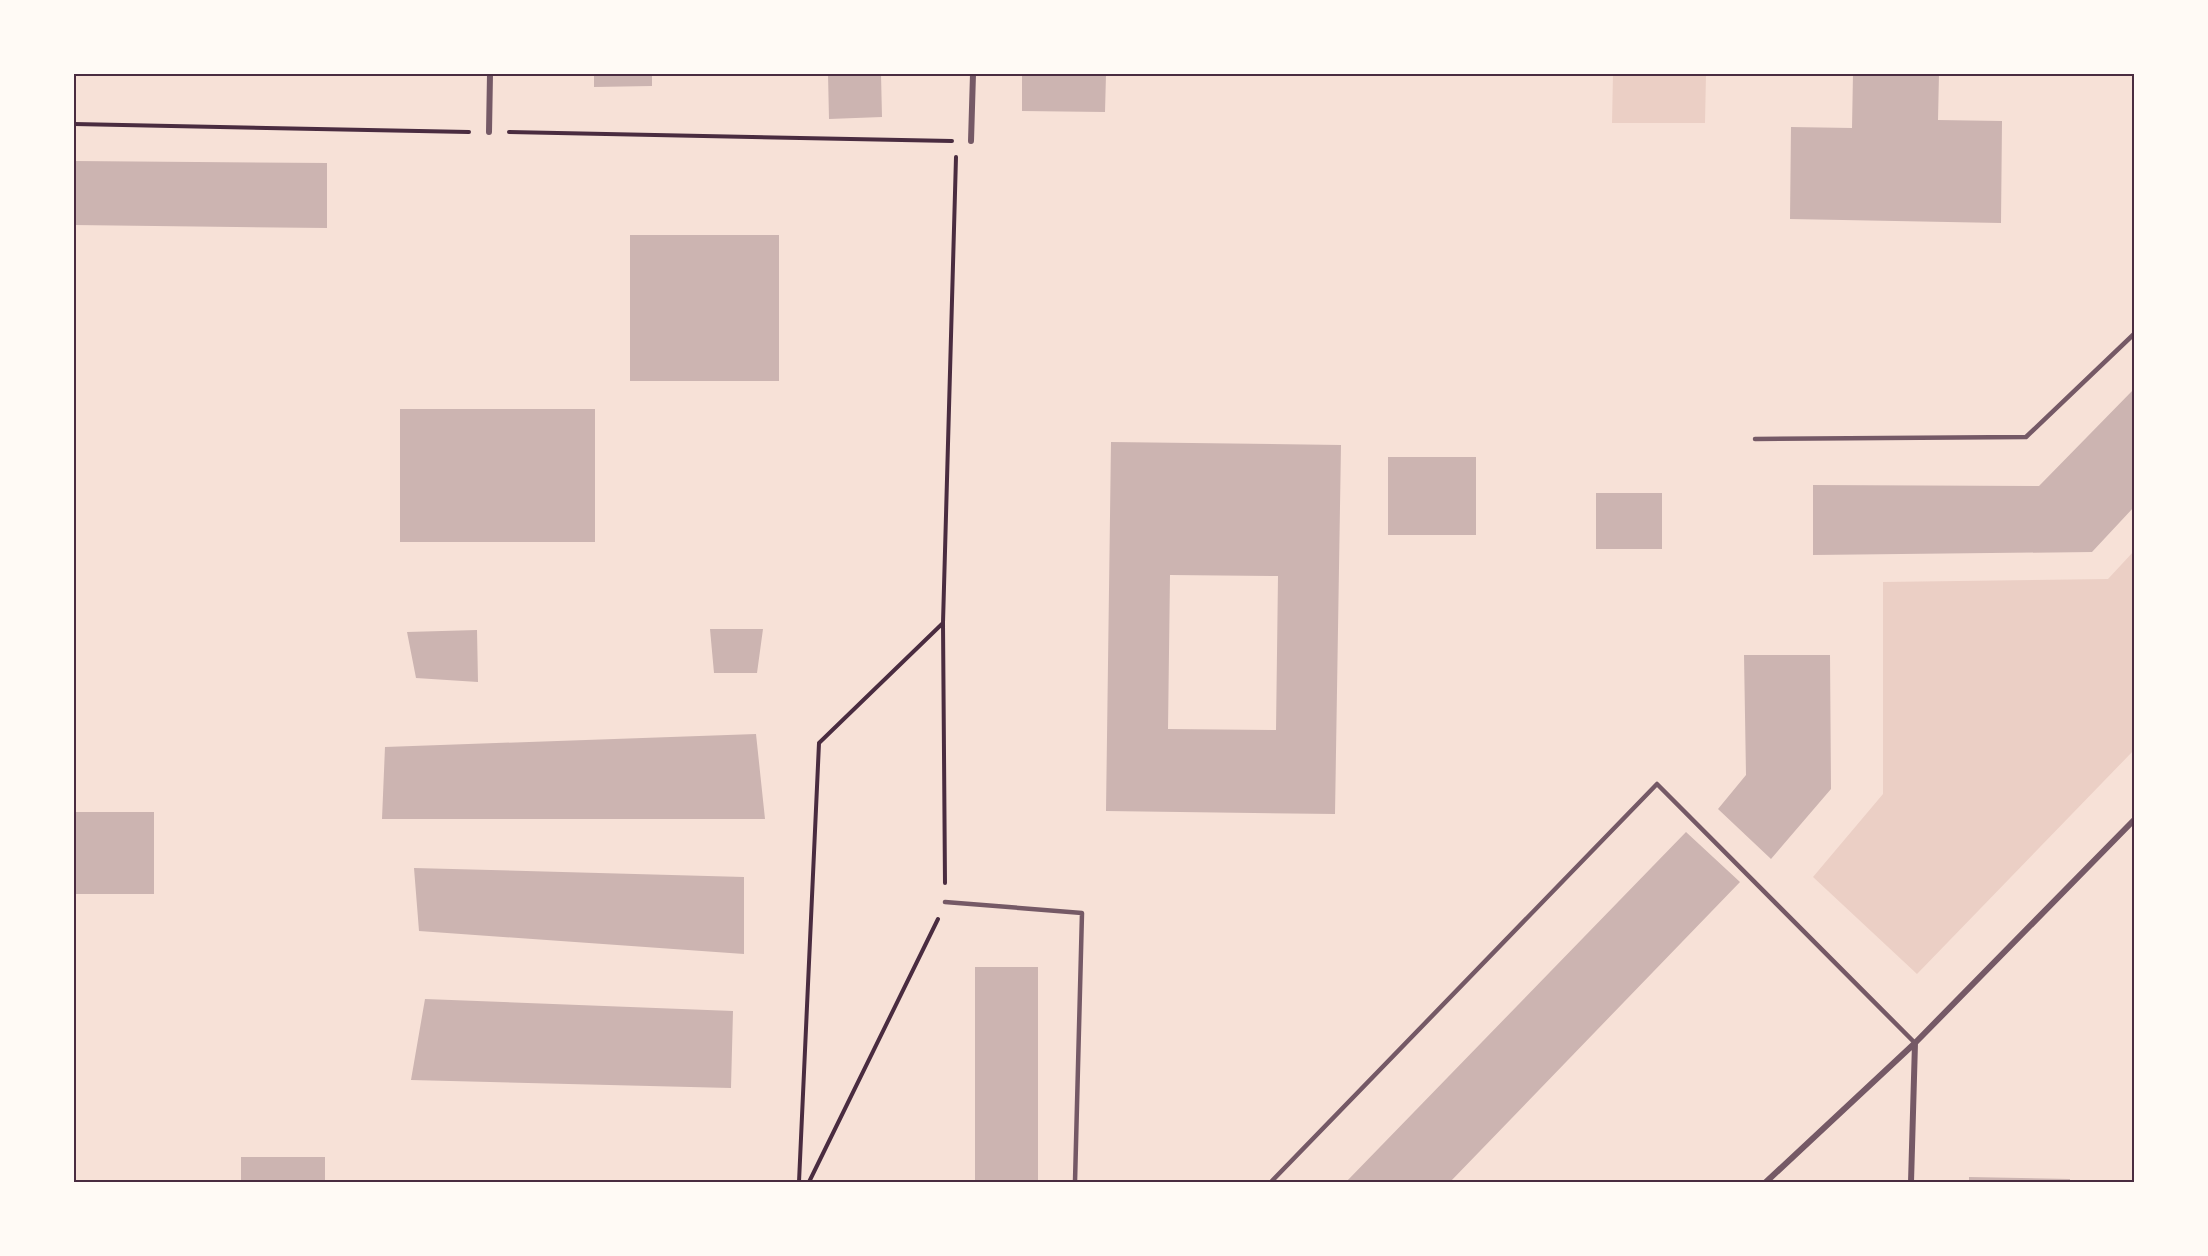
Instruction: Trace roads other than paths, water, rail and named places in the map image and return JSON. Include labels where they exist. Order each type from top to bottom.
[{"type":"street","points":[[489,132],[490,74]]},
{"type":"street","points":[[971,141],[972,74]]},
{"type":"street","points":[[1766,1182],[1914,1043],[2134,820]]},
{"type":"street","points":[[1911,1182],[1914,1043]]},
{"type":"lane","points":[[1755,439],[2026,437],[2134,334]]},
{"type":"lane","points":[[1271,1182],[1657,784],[1914,1043]]},
{"type":"lane","points":[[945,902],[1082,913],[1075,1182]]}]
